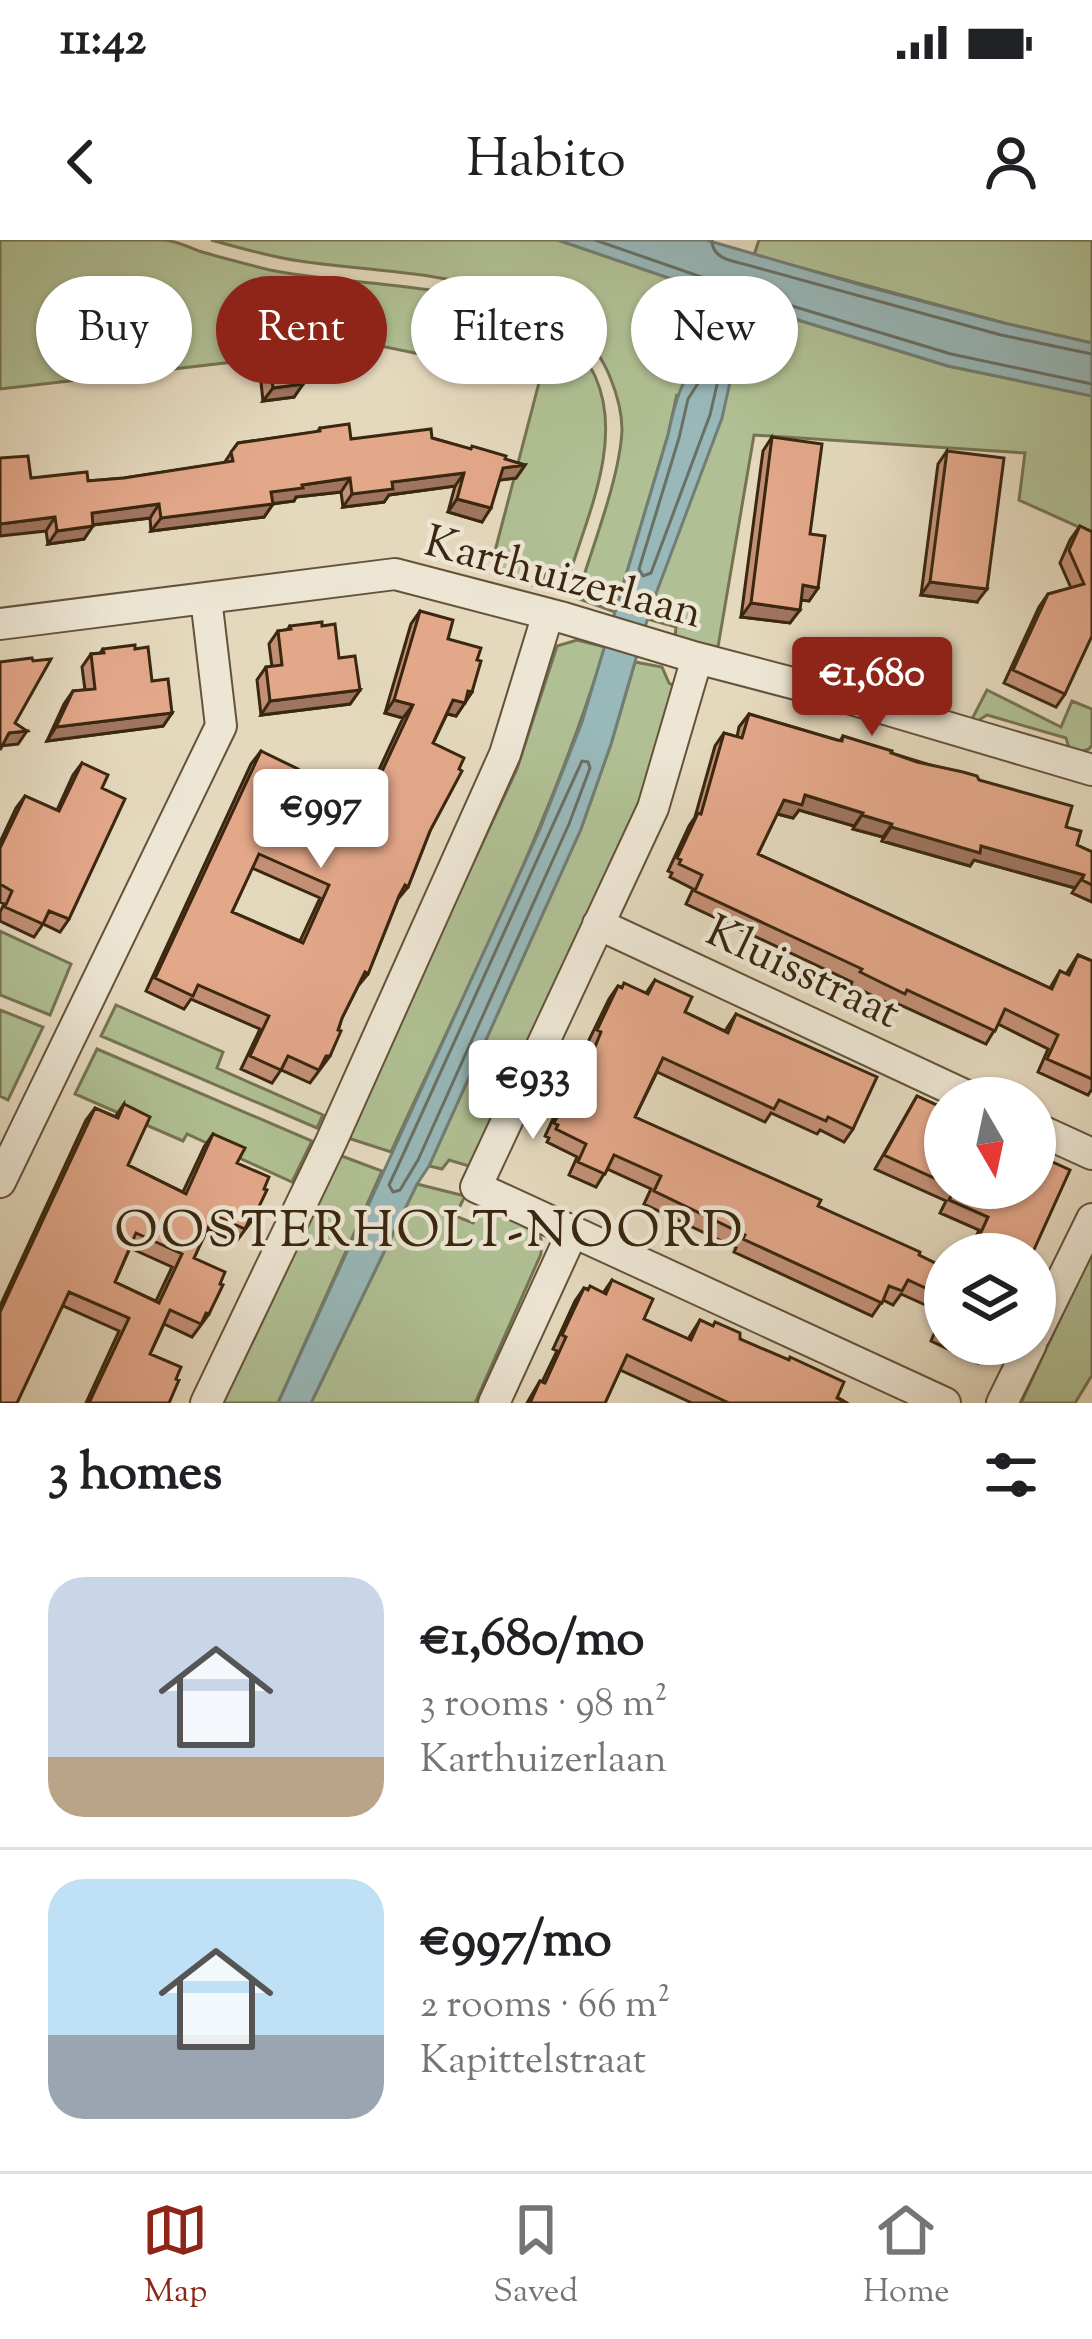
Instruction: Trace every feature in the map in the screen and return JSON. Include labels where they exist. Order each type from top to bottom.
[{"type":"street","name":"Karthuizerlaan","points":[[0,624],[395,574],[838,694],[1092,770]]},
{"type":"street","points":[[0,1182],[221,726],[206,598]]},
{"type":"street","points":[[206,1403],[331,1142],[505,754],[548,614]]},
{"type":"street","points":[[683,654],[653,808],[476,1187],[945,1403]]},
{"type":"street","name":"Kluisstraat","points":[[598,924],[926,1077]]},
{"type":"street","points":[[1056,1138],[1092,1154]]},
{"type":"street","points":[[1056,1292],[1092,1219]]},
{"type":"street","points":[[494,1403],[573,1232]]},
{"type":"street","points":[[1002,1403],[1021,1365]]},
{"type":"green space","points":[[0,240],[169,241],[308,276],[216,276],[216,364],[192,367],[192,276],[36,276],[36,384],[43,384],[0,389]]},
{"type":"green space","points":[[211,240],[558,240],[663,276],[631,276],[631,384],[798,384],[798,320],[948,366],[1092,396],[1092,533],[1019,500],[1025,453],[754,435],[718,647],[675,638],[676,627],[647,619],[677,394],[615,612],[577,598],[611,492],[622,430],[607,372],[607,276],[429,276],[255,252]]},
{"type":"green space","points":[[759,240],[1092,240],[1092,343],[754,255]]},
{"type":"green space","points":[[387,284],[411,287],[411,352],[387,347]]},
{"type":"green space","points":[[539,384],[598,384],[606,426],[604,452],[568,579],[547,572],[539,587],[496,574],[502,554],[495,551]]},
{"type":"green space","points":[[577,640],[605,647],[584,712],[534,840],[391,1152],[345,1137],[517,769],[557,646]]},
{"type":"green space","points":[[635,662],[662,667],[669,683],[677,688],[647,791],[472,1167],[449,1160],[442,1169],[429,1166],[581,829]]},
{"type":"green space","points":[[987,690],[1061,727],[1072,701],[1092,709],[1092,745],[1080,752],[1069,748],[1066,738],[987,715],[971,721]]},
{"type":"green space","points":[[0,931],[71,964],[50,1015],[0,995]]},
{"type":"green space","points":[[116,1005],[223,1052],[217,1068],[323,1115],[317,1128],[101,1036]]},
{"type":"green space","points":[[0,1010],[43,1027],[8,1100],[0,1096]]},
{"type":"green space","points":[[97,1049],[312,1141],[292,1182],[187,1134],[183,1141],[75,1094]]},
{"type":"green space","points":[[339,1155],[382,1171],[278,1403],[222,1403]]},
{"type":"green space","points":[[417,1184],[465,1196],[455,1216],[473,1223],[484,1206],[536,1227],[541,1239],[541,1254],[475,1403],[311,1403]]},
{"type":"green space","points":[[1092,1250],[1092,1375],[1075,1403],[1021,1403],[1039,1365],[1056,1365],[1056,1328]]},
{"type":"water","points":[[558,240],[706,240],[1092,343],[1092,396],[948,366],[798,320],[798,276],[663,276]]},
{"type":"water","points":[[684,384],[730,384],[722,418],[651,607],[581,829],[429,1166],[311,1403],[278,1403],[540,829],[582,722]]},
{"type":"building","points":[[349,424],[351,439],[431,429],[432,438],[525,465],[503,468],[491,508],[457,499],[464,473],[392,482],[393,489],[352,494],[350,478],[302,485],[271,492],[273,504],[161,518],[159,504],[92,513],[93,526],[57,531],[55,517],[0,524],[0,458],[28,456],[31,478],[87,472],[88,481],[124,478],[233,461],[231,452],[238,443]]},
{"type":"building","points":[[772,437],[822,444],[810,534],[825,536],[818,588],[803,585],[800,610],[751,603]]},
{"type":"building","points":[[947,451],[1004,458],[987,589],[930,582]]},
{"type":"building","points":[[1080,526],[1092,532],[1092,636],[1065,694],[1013,670],[1048,594],[1084,584],[1069,550]]},
{"type":"building","points":[[420,611],[453,620],[448,639],[481,648],[472,692],[468,691],[465,703],[453,700],[433,743],[464,758],[462,771],[430,831],[408,887],[399,896],[368,974],[365,972],[342,1018],[330,1056],[319,1070],[288,1056],[281,1070],[250,1056],[269,1016],[198,985],[193,996],[155,978],[261,751],[298,769],[293,780],[362,814],[413,705],[394,700]],"holes":[[[259,854],[329,885],[303,943],[232,912]]]},
{"type":"building","points":[[322,622],[322,626],[335,624],[339,658],[355,656],[360,690],[270,701],[266,667],[282,665],[278,631]]},
{"type":"building","points":[[135,645],[135,649],[148,647],[152,681],[168,679],[172,713],[56,727],[73,691],[95,689],[91,654]]},
{"type":"building","points":[[51,659],[15,723],[27,731],[9,733],[0,750],[0,662]]},
{"type":"building","points":[[749,714],[837,740],[842,741],[843,736],[1072,806],[1066,827],[1081,831],[1077,845],[1092,852],[1092,885],[1082,880],[1084,875],[981,846],[980,853],[805,795],[802,805],[784,800],[758,854],[1052,989],[1060,971],[1069,975],[1078,955],[1092,961],[1092,1079],[1047,1059],[1058,1035],[1005,1009],[995,1031],[907,990],[905,994],[695,891],[702,875],[679,864],[677,858],[701,814],[724,733],[742,738]]},
{"type":"building","points":[[82,763],[108,775],[102,788],[125,799],[69,919],[49,911],[43,924],[5,907],[12,891],[0,884],[0,848],[25,796],[59,811]]},
{"type":"building","points":[[655,980],[692,997],[685,1012],[728,1033],[736,1014],[877,1077],[853,1129],[779,1100],[774,1109],[663,1058],[635,1117],[821,1200],[818,1206],[920,1252],[924,1287],[908,1280],[902,1291],[889,1286],[882,1303],[743,1239],[745,1235],[654,1191],[661,1176],[614,1155],[605,1174],[578,1162],[586,1144],[556,1129],[554,1123],[576,1078],[583,1076],[601,1032],[597,1030],[618,986],[624,983],[648,994]]},
{"type":"building","points":[[917,1096],[924,1099],[924,1173],[884,1155]]},
{"type":"building","points":[[124,1104],[150,1117],[128,1165],[186,1194],[213,1134],[245,1148],[237,1163],[269,1177],[267,1190],[245,1229],[214,1215],[194,1258],[225,1272],[223,1285],[201,1324],[170,1310],[150,1354],[181,1367],[169,1403],[89,1403],[129,1318],[69,1292],[17,1403],[0,1403],[0,1312],[95,1108],[118,1118]],"holes":[[[136,1233],[182,1254],[159,1303],[115,1282]]]},
{"type":"building","points":[[1056,1164],[1070,1170],[1056,1201]]},
{"type":"building","points":[[970,1209],[1052,1209],[1042,1233],[981,1233],[988,1217]]},
{"type":"building","points":[[612,1280],[653,1299],[644,1319],[691,1340],[700,1320],[713,1326],[715,1322],[740,1333],[740,1339],[844,1382],[837,1398],[847,1403],[729,1403],[627,1355],[605,1403],[530,1403],[540,1381],[545,1383],[584,1288],[606,1294]]},
{"type":"district","name":"OOSTERHOLT-NOORD","points":[[430,1228]]}]
